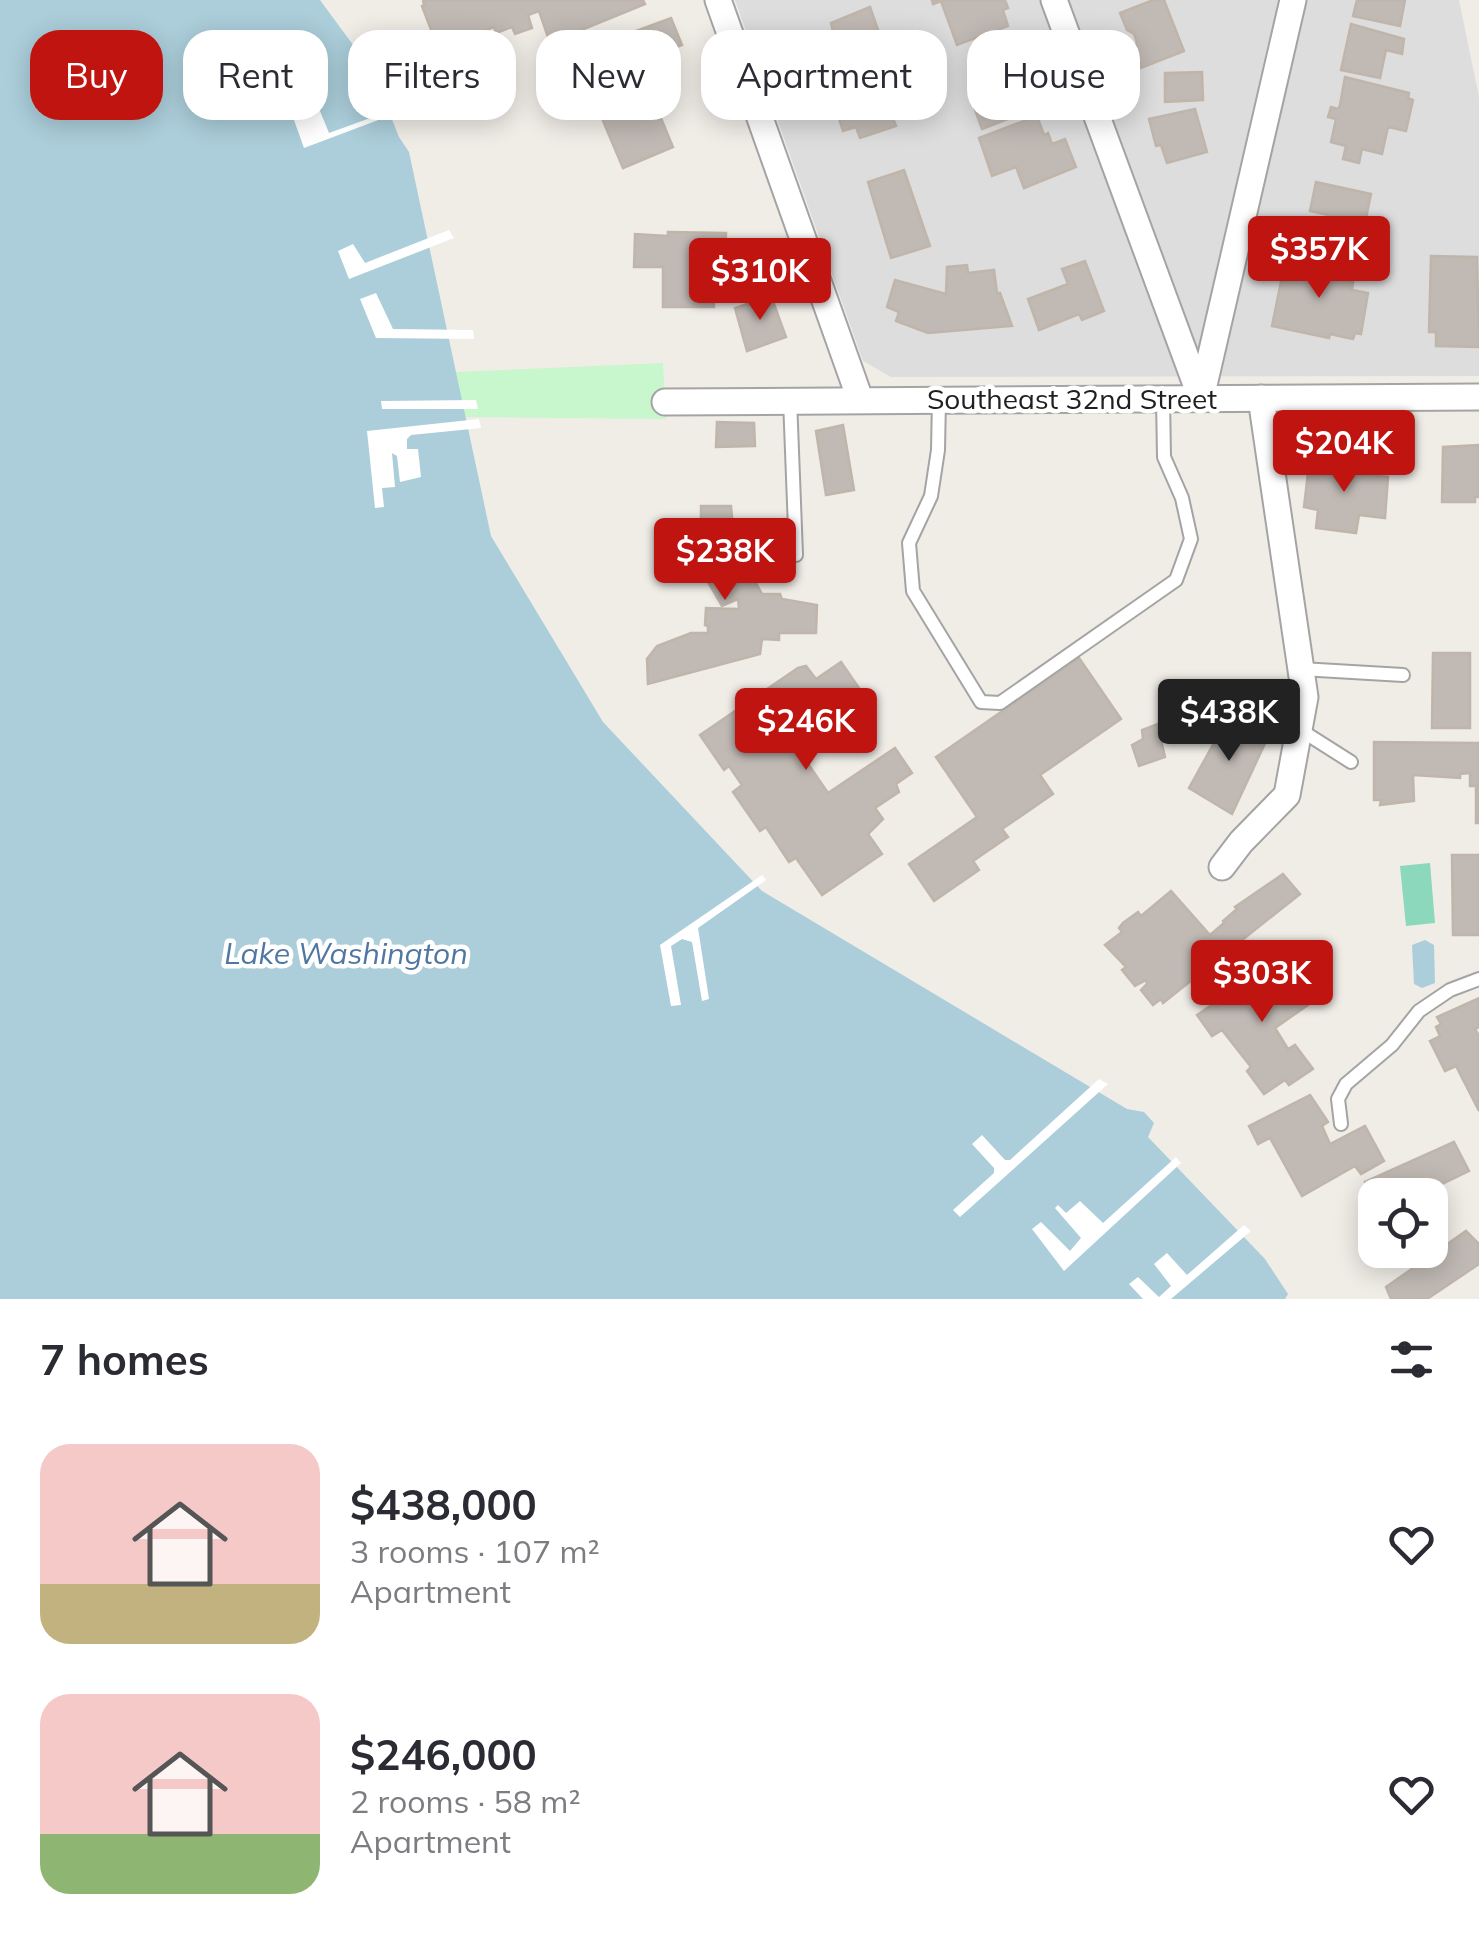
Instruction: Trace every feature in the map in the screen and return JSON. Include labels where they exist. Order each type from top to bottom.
[{"type":"street","points":[[718,0],[860,399]]},
{"type":"street","points":[[1054,0],[1201,398]]},
{"type":"street","points":[[1201,398],[1294,0]]},
{"type":"street","name":"Southeast 32nd Street","points":[[665,402],[1479,396]]},
{"type":"street","points":[[1222,867],[1240,842],[1287,795],[1305,697],[1262,398]]},
{"type":"lane","points":[[939,399],[938,450],[931,496],[909,543],[912,591],[981,702],[1000,703],[1176,580],[1191,539],[1182,498],[1164,457],[1163,398]]},
{"type":"lane","points":[[790,399],[796,555]]},
{"type":"lane","points":[[1302,669],[1402,676]]},
{"type":"lane","points":[[1299,729],[1351,762]]},
{"type":"lane","points":[[1341,1124],[1338,1099],[1346,1084],[1392,1045],[1419,1011],[1450,990],[1479,978]]},
{"type":"shaded area","points":[[735,0],[1459,0],[1479,97],[1479,376],[891,377],[863,361],[778,120],[947,120],[947,30],[746,30]]},
{"type":"green space","points":[[663,363],[666,419],[465,417],[456,372]]},
{"type":"green space","points":[[1430,863],[1435,923],[1406,926],[1400,866]]},
{"type":"water","name":"Lake Washington","points":[[0,0],[320,0],[348,38],[348,120],[392,120],[409,152],[491,536],[603,722],[762,891],[1127,1109],[1144,1112],[1154,1123],[1148,1137],[1265,1259],[1288,1294],[1285,1299],[0,1299]]},
{"type":"water","points":[[1425,940],[1434,945],[1435,983],[1422,988],[1414,984],[1412,945]]},
{"type":"pier","points":[[294,120],[324,120],[329,133],[365,120],[378,120],[304,148]]},
{"type":"pier","points":[[449,230],[454,238],[349,279],[338,251],[353,244],[365,263]]},
{"type":"pier","points":[[376,293],[393,329],[473,330],[474,339],[376,338],[360,299]]},
{"type":"pier","points":[[476,400],[478,409],[382,409],[381,401]]},
{"type":"pier","points":[[479,419],[481,428],[411,435],[407,449],[418,449],[421,477],[400,482],[397,456],[392,453],[395,487],[382,488],[384,507],[375,508],[367,431]]},
{"type":"pier","points":[[762,875],[766,880],[698,928],[709,999],[702,1001],[692,942],[682,939],[671,946],[681,1005],[671,1006],[660,945]]},
{"type":"pier","points":[[1099,1079],[1108,1084],[960,1217],[953,1210],[994,1173],[994,1168],[972,1144],[982,1135],[1005,1160],[1010,1160]]},
{"type":"pier","points":[[1176,1157],[1181,1163],[1064,1271],[1032,1229],[1041,1222],[1070,1251],[1081,1238],[1055,1208],[1058,1205],[1066,1213],[1080,1201],[1103,1223]]},
{"type":"pier","points":[[1244,1225],[1251,1231],[1171,1299],[1143,1299],[1129,1284],[1138,1277],[1159,1297],[1171,1286],[1154,1264],[1167,1253],[1187,1275]]},
{"type":"building","points":[[423,0],[643,0],[645,4],[581,30],[546,30],[539,11],[528,15],[532,28],[516,34],[512,27],[431,30]]},
{"type":"building","points":[[932,0],[1005,0],[1008,8],[1003,10],[1008,26],[967,30],[967,41],[957,45],[941,1],[933,4]]},
{"type":"building","points":[[1153,0],[1164,0],[1184,51],[1141,68],[1140,30],[1127,30],[1120,13]]},
{"type":"building","points":[[1357,0],[1405,0],[1400,26],[1353,16]]},
{"type":"building","points":[[870,7],[878,30],[833,30],[831,23]]},
{"type":"building","points":[[671,18],[676,30],[639,30]]},
{"type":"building","points":[[1351,24],[1404,39],[1402,54],[1386,50],[1380,78],[1341,70]]},
{"type":"building","points":[[1202,72],[1203,100],[1165,102],[1165,73]]},
{"type":"building","points":[[1345,77],[1409,93],[1408,98],[1413,100],[1406,131],[1388,127],[1382,154],[1362,149],[1359,163],[1343,159],[1346,146],[1331,142],[1336,119],[1328,117],[1331,107],[1338,109],[1340,105]]},
{"type":"building","points":[[1195,109],[1207,152],[1167,163],[1161,145],[1156,146],[1149,119]]},
{"type":"building","points":[[603,120],[662,120],[673,147],[623,168]]},
{"type":"building","points":[[839,120],[894,120],[896,126],[860,138],[856,127],[843,131]]},
{"type":"building","points":[[979,120],[1005,120],[982,129]]},
{"type":"building","points":[[1026,120],[1038,120],[1052,144],[1065,139],[1076,167],[1024,188],[1016,167],[992,176],[979,138]]},
{"type":"building","points":[[904,170],[930,246],[891,258],[868,182]]},
{"type":"building","points":[[1316,182],[1371,194],[1357,261],[1322,253],[1329,215],[1310,211]]},
{"type":"building","points":[[668,232],[726,233],[725,257],[714,257],[714,262],[728,263],[728,289],[713,289],[714,307],[663,307],[663,267],[634,267],[635,234],[668,236]]},
{"type":"building","points":[[1431,256],[1477,257],[1479,347],[1436,346],[1436,332],[1429,332]]},
{"type":"building","points":[[1286,257],[1342,267],[1340,279],[1353,282],[1352,290],[1368,293],[1361,334],[1355,333],[1353,339],[1330,334],[1329,338],[1272,326]]},
{"type":"building","points":[[1085,261],[1104,311],[1082,320],[1079,314],[1039,330],[1028,299],[1068,284],[1062,269]]},
{"type":"building","points":[[967,265],[968,273],[994,270],[997,293],[1012,326],[928,333],[896,321],[899,312],[887,307],[895,280],[946,294],[947,267]]},
{"type":"building","points":[[771,296],[786,337],[747,351],[735,308]]},
{"type":"building","points":[[717,422],[754,423],[755,446],[716,447]]},
{"type":"building","points":[[843,425],[854,490],[826,495],[816,431]]},
{"type":"building","points":[[1479,445],[1479,497],[1475,497],[1475,502],[1442,502],[1443,447]]},
{"type":"building","points":[[1325,461],[1365,466],[1364,475],[1388,477],[1385,518],[1359,515],[1356,533],[1316,528],[1318,510],[1304,507],[1309,464],[1324,467]]},
{"type":"building","points":[[701,506],[731,506],[733,528],[744,529],[745,563],[762,594],[780,594],[782,599],[817,605],[816,633],[779,633],[779,640],[762,639],[760,654],[648,684],[647,659],[657,646],[691,633],[708,633],[706,608],[739,609],[738,599],[722,606],[704,575],[664,573],[666,540],[701,540]]},
{"type":"building","points":[[1433,653],[1470,653],[1470,728],[1432,728]]},
{"type":"building","points":[[1079,658],[1121,719],[1040,775],[1053,794],[1002,829],[1008,837],[973,861],[979,870],[934,901],[909,864],[977,817],[936,757]]},
{"type":"building","points":[[841,662],[872,707],[802,755],[828,793],[895,748],[912,773],[896,784],[899,792],[875,808],[883,819],[868,834],[882,854],[822,895],[796,858],[789,862],[766,827],[760,831],[733,792],[742,785],[729,766],[724,770],[700,735],[798,668],[806,666],[816,679]]},
{"type":"building","points":[[1200,683],[1213,695],[1189,718],[1192,728],[1161,740],[1165,757],[1139,766],[1132,745],[1143,739],[1142,730],[1166,721],[1165,715]]},
{"type":"building","points":[[1230,714],[1268,737],[1232,814],[1189,788]]},
{"type":"building","points":[[1374,742],[1479,743],[1479,823],[1476,786],[1470,786],[1470,773],[1460,774],[1460,778],[1413,775],[1414,801],[1380,805],[1381,800],[1374,800]]},
{"type":"building","points":[[1452,855],[1479,855],[1479,935],[1453,935]]},
{"type":"building","points":[[1283,874],[1300,894],[1163,1003],[1161,999],[1153,1005],[1141,990],[1146,980],[1135,986],[1122,970],[1126,967],[1105,945],[1122,932],[1119,928],[1123,923],[1138,912],[1141,916],[1171,891],[1210,935],[1235,907]]},
{"type":"building","points":[[1273,956],[1308,1005],[1275,1028],[1288,1049],[1295,1045],[1313,1069],[1289,1085],[1285,1080],[1264,1094],[1247,1071],[1251,1067],[1222,1030],[1212,1036],[1197,1015],[1238,992],[1233,985]]},
{"type":"building","points":[[1479,998],[1479,1027],[1475,1029],[1479,1036],[1479,1111],[1456,1066],[1445,1071],[1430,1041],[1440,1036],[1437,1017]]},
{"type":"building","points":[[1310,1095],[1328,1122],[1322,1126],[1330,1144],[1365,1126],[1384,1161],[1361,1174],[1355,1166],[1302,1196],[1270,1138],[1258,1144],[1249,1126]]},
{"type":"building","points":[[1454,1142],[1469,1171],[1448,1181],[1448,1178],[1374,1178]]},
{"type":"building","points":[[1466,1231],[1479,1244],[1479,1264],[1427,1299],[1391,1299],[1386,1287],[1413,1268],[1448,1268],[1448,1244]]}]
